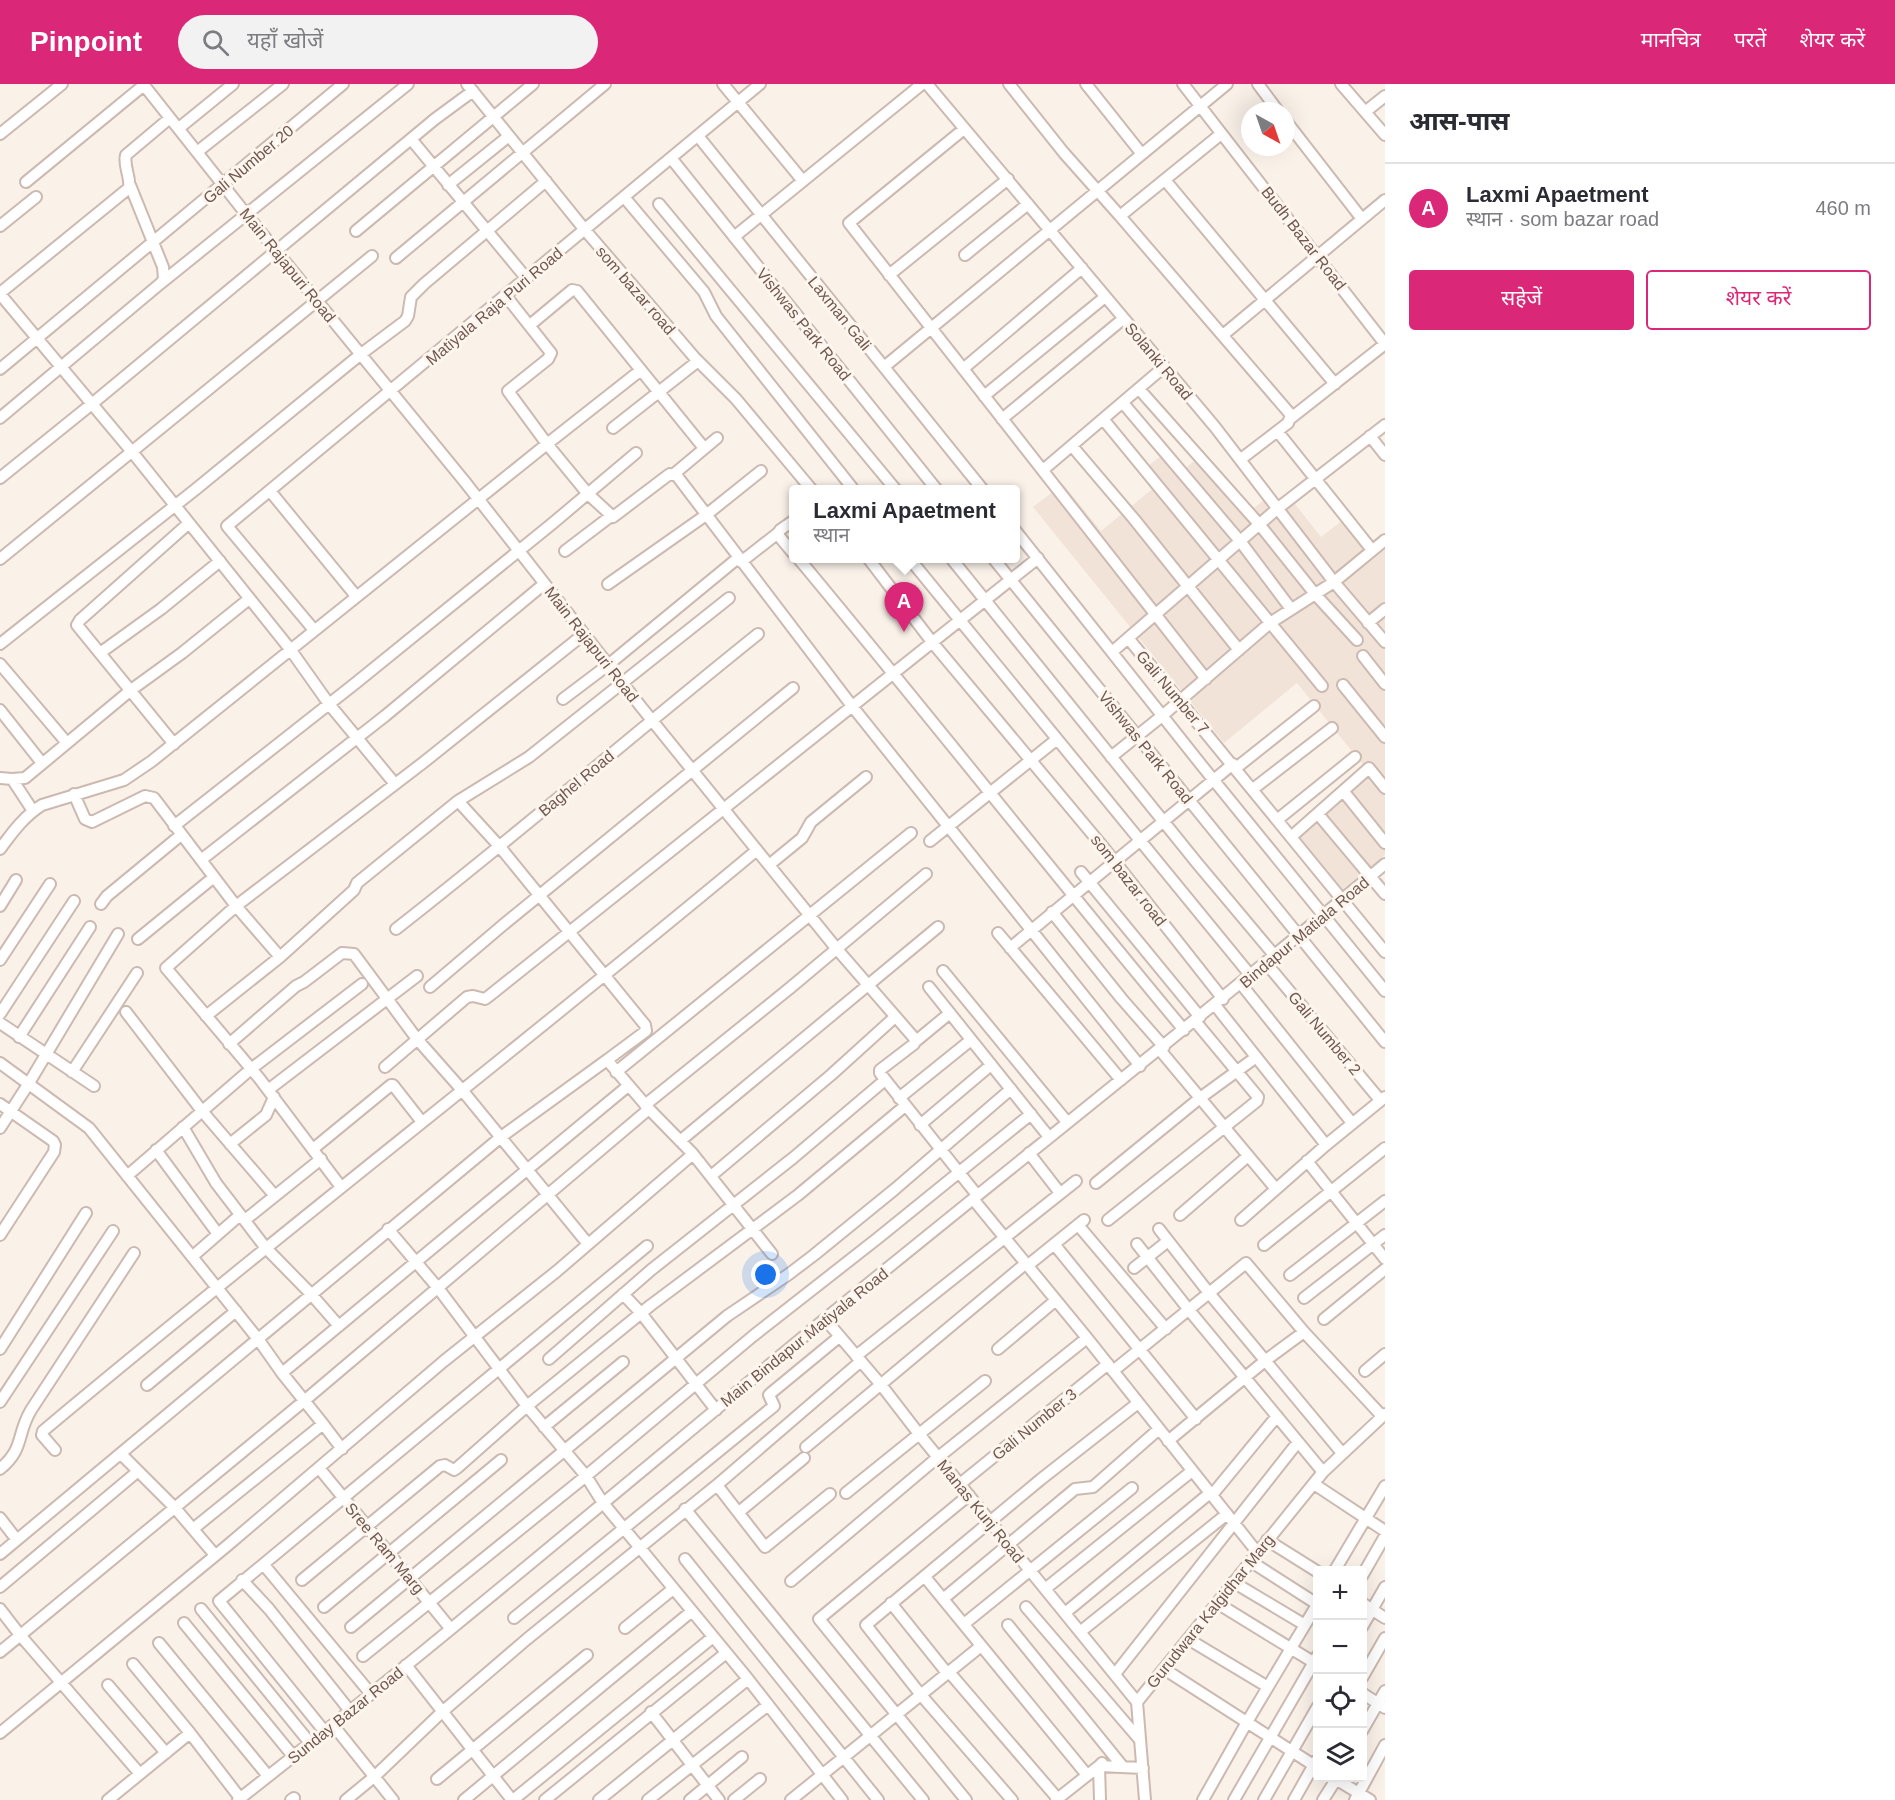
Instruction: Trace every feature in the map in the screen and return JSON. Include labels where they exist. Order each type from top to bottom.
[{"type":"street","points":[[0,134],[62,84]]},
{"type":"street","points":[[179,128],[233,84]]},
{"type":"street","points":[[197,152],[283,84]]},
{"type":"street","name":"Gali Number 20","points":[[0,369],[344,84]]},
{"type":"street","points":[[0,418],[161,283],[408,84]]},
{"type":"street","points":[[356,231],[533,84]]},
{"type":"street","points":[[396,258],[605,84]]},
{"type":"street","points":[[723,84],[803,181]]},
{"type":"street","name":"Matiyala Raja Puri Road","points":[[314,630],[227,526],[760,84]]},
{"type":"street","points":[[734,237],[922,84]]},
{"type":"street","name":"Solanki Road","points":[[927,84],[1240,459],[1334,582],[1385,642]]},
{"type":"street","points":[[1008,84],[1064,153],[1288,410],[1291,418]]},
{"type":"street","points":[[1086,84],[1141,153]]},
{"type":"street","name":"Budh Bazar Road","points":[[1183,84],[1385,344]]},
{"type":"street","points":[[884,367],[1227,84]]},
{"type":"street","points":[[1258,84],[1271,102]]},
{"type":"street","points":[[1341,84],[1385,135]]},
{"type":"street","points":[[26,182],[144,85]]},
{"type":"street","name":"Main Rajapuri Road","points":[[144,85],[478,499],[693,771],[836,948],[916,1041]]},
{"type":"street","points":[[0,478],[411,139],[470,87]]},
{"type":"street","name":"som bazar road","points":[[470,87],[585,230],[698,361],[736,399],[809,485]]},
{"type":"street","points":[[1365,112],[1385,96]]},
{"type":"street","points":[[161,283],[164,279],[163,267],[130,185],[125,161],[126,155],[170,118]]},
{"type":"street","points":[[964,129],[849,223],[1206,679]]},
{"type":"street","points":[[1295,133],[1362,219]]},
{"type":"street","points":[[1120,216],[1221,134]]},
{"type":"street","points":[[448,185],[509,136]]},
{"type":"street","name":"Laxman Gali","points":[[698,136],[980,485]]},
{"type":"street","points":[[411,139],[527,279]]},
{"type":"street","name":"Vishwas Park Road","points":[[671,158],[935,485]]},
{"type":"street","points":[[889,275],[1008,179]]},
{"type":"street","points":[[1165,180],[1335,384]]},
{"type":"street","points":[[0,644],[405,321],[411,297],[424,284],[546,181]]},
{"type":"street","points":[[130,185],[0,294],[93,403],[290,649],[329,704],[395,784]]},
{"type":"street","points":[[0,226],[36,196]]},
{"type":"street","points":[[624,197],[704,292],[716,316],[851,485]]},
{"type":"street","points":[[659,204],[893,485]]},
{"type":"street","points":[[965,255],[1028,204]]},
{"type":"street","points":[[1223,335],[1317,255],[1362,219],[1383,206]]},
{"type":"street","points":[[0,559],[133,453],[372,256]]},
{"type":"street","points":[[963,369],[1082,268]]},
{"type":"street","points":[[530,326],[575,289],[704,448]]},
{"type":"street","points":[[506,296],[549,350],[551,356],[508,393],[588,494],[611,516],[616,517],[667,476],[674,474],[717,438]]},
{"type":"street","points":[[984,396],[1105,297]]},
{"type":"street","points":[[1002,419],[1123,319]]},
{"type":"street","points":[[1240,459],[1278,432],[1291,418],[1385,344]]},
{"type":"street","points":[[613,428],[698,361]]},
{"type":"street","points":[[1043,470],[1164,367]]},
{"type":"street","points":[[0,849],[33,811],[74,794],[124,780],[152,762],[356,596],[641,370]]},
{"type":"street","points":[[1139,389],[1259,524],[1315,594],[1357,640]]},
{"type":"street","points":[[1123,403],[1240,541],[1292,609]]},
{"type":"street","points":[[1103,419],[1322,686]]},
{"type":"street","name":"Gali Number 7","points":[[1385,425],[1277,509],[1128,638],[1385,952]]},
{"type":"street","points":[[1278,432],[1372,550]]},
{"type":"street","points":[[1370,436],[1385,455]]},
{"type":"street","points":[[1072,446],[1239,650]]},
{"type":"street","points":[[101,904],[178,830],[636,453]]},
{"type":"street","points":[[608,584],[706,515],[761,471]]},
{"type":"street","points":[[674,474],[852,706],[1140,1066]]},
{"type":"street","points":[[270,491],[356,596]]},
{"type":"street","points":[[565,551],[611,516]]},
{"type":"street","points":[[174,744],[79,630],[77,623],[189,523]]},
{"type":"street","points":[[563,699],[789,524]]},
{"type":"street","points":[[778,533],[789,548]]},
{"type":"street","points":[[1020,536],[1213,780],[1385,991]]},
{"type":"street","points":[[1111,757],[1270,623],[1334,582],[1385,540]]},
{"type":"street","points":[[385,1066],[467,997],[487,998],[1038,558]]},
{"type":"street","points":[[100,653],[155,614],[220,561]]},
{"type":"street","points":[[802,563],[1184,1030]]},
{"type":"street","name":"som bazar road","points":[[872,563],[932,642],[1115,861],[1219,1002],[1255,1058],[1326,1145]]},
{"type":"street","points":[[913,563],[1251,976]]},
{"type":"street","name":"Gali Number 2","points":[[955,563],[1163,821],[1270,962],[1383,1098]]},
{"type":"street","name":"Vishwas Park Road","points":[[997,563],[1385,1042]]},
{"type":"street","points":[[201,860],[394,708],[544,584]]},
{"type":"street","points":[[206,1016],[280,957],[354,890],[357,883],[458,801],[529,757],[729,598]]},
{"type":"street","points":[[0,778],[25,778],[131,690],[182,653],[249,599]]},
{"type":"street","points":[[1368,623],[1385,609]]},
{"type":"street","points":[[341,1187],[271,1093],[166,968],[236,906],[584,634]]},
{"type":"street","name":"Baghel Road","points":[[396,929],[500,848],[652,719],[758,634]]},
{"type":"street","points":[[1112,652],[1128,638]]},
{"type":"street","points":[[1363,656],[1385,684]]},
{"type":"street","points":[[0,664],[67,742]]},
{"type":"street","points":[[1342,685],[1385,737]]},
{"type":"street","points":[[430,987],[793,688]]},
{"type":"street","points":[[1010,948],[1213,780],[1314,706]]},
{"type":"street","points":[[0,710],[42,763]]},
{"type":"street","points":[[1253,789],[1332,728]]},
{"type":"street","points":[[930,841],[1056,740]]},
{"type":"street","points":[[1278,820],[1355,757]]},
{"type":"street","points":[[1291,837],[1369,768],[1385,788]]},
{"type":"street","points":[[769,865],[802,838],[811,822],[866,777]]},
{"type":"street","points":[[12,779],[33,811]]},
{"type":"street","points":[[1344,792],[1385,843]]},
{"type":"street","points":[[74,794],[82,815],[88,822],[99,819],[145,796],[150,796],[157,801],[236,906],[280,957]]},
{"type":"street","points":[[0,1554],[388,1229],[501,1137],[642,1034],[646,1028],[539,895],[458,801]]},
{"type":"street","points":[[1318,814],[1385,894]]},
{"type":"street","points":[[616,1072],[911,833]]},
{"type":"street","points":[[55,1450],[42,1435],[42,1431],[265,1247],[605,977],[757,850]]},
{"type":"street","name":"Bindapur Matiala Road","points":[[1219,1002],[1270,962],[1385,864]]},
{"type":"street","points":[[1081,872],[1198,1019],[1258,1099],[1108,1220]]},
{"type":"street","points":[[0,1652],[549,1196],[647,1107],[926,874]]},
{"type":"street","points":[[138,939],[214,877]]},
{"type":"street","points":[[0,906],[16,880]]},
{"type":"street","points":[[0,960],[50,884]]},
{"type":"street","points":[[0,1014],[74,901]]},
{"type":"street","points":[[1052,912],[1200,1098],[1276,1189]]},
{"type":"street","points":[[19,1037],[90,927]]},
{"type":"street","points":[[680,1141],[938,927]]},
{"type":"street","points":[[998,933],[1120,1080]]},
{"type":"street","points":[[0,1128],[118,934]]},
{"type":"street","points":[[230,1044],[296,986],[342,953],[354,954],[417,1039],[462,1090],[588,1244]]},
{"type":"street","points":[[943,971],[1067,1122]]},
{"type":"street","points":[[72,1072],[137,973]]},
{"type":"street","points":[[230,1144],[266,1115],[271,1093],[417,976]]},
{"type":"street","points":[[127,1176],[251,1069],[362,984]]},
{"type":"street","points":[[1241,984],[1352,1123]]},
{"type":"street","points":[[929,987],[1049,1137]]},
{"type":"street","points":[[1162,1048],[1219,1002]]},
{"type":"street","points":[[126,1012],[202,1110],[275,1196]]},
{"type":"street","points":[[950,1013],[880,1070],[880,1073],[958,1172],[1026,1265],[1257,1552]]},
{"type":"street","points":[[711,1176],[896,1017]]},
{"type":"street","points":[[0,1023],[94,1086]]},
{"type":"street","points":[[302,1580],[442,1465],[454,1470],[457,1468],[527,1406],[641,1313],[753,1230],[971,1040]]},
{"type":"street","name":"Main Bindapur Matiyala Road","points":[[450,1628],[825,1319],[1067,1122],[1162,1048]]},
{"type":"street","points":[[1096,1183],[1200,1098],[1255,1058]]},
{"type":"street","points":[[607,1060],[647,1107],[693,1154],[772,1254]]},
{"type":"street","points":[[0,1062],[84,1124],[217,1286],[342,1449]]},
{"type":"street","points":[[920,1125],[991,1065]]},
{"type":"street","points":[[549,1359],[623,1294],[734,1206],[885,1080]]},
{"type":"street","points":[[313,1149],[391,1085],[422,1122]]},
{"type":"street","points":[[282,1373],[628,1086]]},
{"type":"street","points":[[351,1627],[727,1316],[814,1255],[1011,1089]]},
{"type":"street","points":[[1241,1220],[1383,1098]]},
{"type":"street","points":[[0,1104],[53,1142],[55,1148],[0,1235]]},
{"type":"street","points":[[363,1656],[586,1476],[753,1336],[1031,1114]]},
{"type":"street","points":[[183,1127],[216,1183],[265,1247],[339,1326]]},
{"type":"street","points":[[1264,1245],[1385,1148]]},
{"type":"street","points":[[156,1150],[218,1234]]},
{"type":"street","points":[[1029,1153],[1060,1193]]},
{"type":"street","points":[[0,1733],[215,1556],[444,1361],[588,1244],[693,1154]]},
{"type":"street","points":[[1180,1215],[1248,1156]]},
{"type":"street","points":[[193,1256],[218,1234],[275,1196],[321,1159]]},
{"type":"street","points":[[1307,1161],[1385,1259]]},
{"type":"street","points":[[346,1800],[374,1777],[442,1712],[527,1639],[717,1485],[858,1359],[1004,1237],[1076,1181]]},
{"type":"street","points":[[1290,1275],[1385,1201]]},
{"type":"street","points":[[0,1349],[86,1213]]},
{"type":"street","points":[[739,1512],[882,1386],[1081,1222],[1166,1329]]},
{"type":"street","points":[[388,1229],[477,1336],[527,1406],[586,1476],[603,1503],[748,1679],[842,1800]]},
{"type":"street","points":[[1159,1229],[1342,1453]]},
{"type":"street","points":[[0,1402],[113,1231]]},
{"type":"street","points":[[1304,1298],[1385,1234]]},
{"type":"street","points":[[1134,1268],[1168,1241]]},
{"type":"street","points":[[1054,1244],[1196,1419]]},
{"type":"street","points":[[1137,1244],[1323,1472]]},
{"type":"street","points":[[393,1800],[219,1601],[647,1246]]},
{"type":"street","points":[[0,1469],[17,1452],[23,1425],[31,1410],[134,1253]]},
{"type":"street","name":"Gali Number 3","points":[[960,1484],[1110,1367],[1140,1349],[1166,1329],[1246,1263],[1304,1332]]},
{"type":"street","points":[[1324,1319],[1385,1269]]},
{"type":"street","points":[[623,1294],[641,1313],[716,1410]]},
{"type":"street","points":[[998,1349],[1056,1300]]},
{"type":"street","points":[[147,1385],[236,1311]]},
{"type":"street","name":"Manas Kunj Road","points":[[825,1319],[882,1386],[1137,1702]]},
{"type":"street","points":[[1168,1441],[1266,1360],[1304,1332],[1384,1415]]},
{"type":"street","points":[[514,1618],[774,1406],[769,1395],[839,1337]]},
{"type":"street","points":[[791,1581],[1087,1338]]},
{"type":"street","points":[[1365,1371],[1385,1354]]},
{"type":"street","points":[[544,1427],[623,1362]]},
{"type":"street","points":[[846,1493],[985,1381]]},
{"type":"street","points":[[1012,1800],[921,1695],[866,1627],[891,1603],[1138,1402]]},
{"type":"street","name":"Gurudwara Kalgidhar Marg","points":[[1145,1800],[1137,1702],[1323,1472],[1384,1415]]},
{"type":"street","points":[[1065,1613],[1211,1494],[1276,1416]]},
{"type":"street","points":[[193,1530],[322,1424]]},
{"type":"street","points":[[943,1599],[1075,1489],[1093,1487],[1159,1429]]},
{"type":"street","points":[[1115,1674],[1230,1518],[1298,1442]]},
{"type":"street","points":[[121,1454],[175,1508],[215,1556]]},
{"type":"street","points":[[324,1607],[501,1460]]},
{"type":"street","name":"Sree Ram Marg","points":[[319,1468],[450,1628]]},
{"type":"street","points":[[1045,1589],[1192,1470]]},
{"type":"street","points":[[0,1587],[137,1472]]},
{"type":"street","points":[[1314,1484],[1385,1531]]},
{"type":"street","points":[[717,1485],[765,1548],[830,1494]]},
{"type":"street","points":[[1337,1566],[1385,1486]]},
{"type":"street","points":[[964,1624],[1132,1488]]},
{"type":"street","points":[[966,1800],[819,1619],[969,1495]]},
{"type":"street","points":[[685,1509],[923,1800]]},
{"type":"street","points":[[0,1518],[17,1540]]},
{"type":"street","points":[[1080,1632],[1230,1518]]},
{"type":"street","points":[[1367,1567],[1385,1536]]},
{"type":"street","points":[[1267,1540],[1313,1569]]},
{"type":"street","points":[[685,1559],[878,1800]]},
{"type":"street","points":[[1250,1562],[1313,1601]]},
{"type":"street","points":[[264,1565],[370,1694]]},
{"type":"street","points":[[924,1577],[1087,1775]]},
{"type":"street","points":[[242,1580],[269,1609],[350,1711]]},
{"type":"street","points":[[1233,1582],[1305,1625]]},
{"type":"street","points":[[1385,1587],[1367,1606],[1385,1617]]},
{"type":"street","points":[[625,1628],[673,1589]]},
{"type":"street","points":[[891,1603],[1057,1799],[1114,1755]]},
{"type":"street","points":[[1216,1603],[1313,1660]]},
{"type":"street","points":[[1026,1607],[1140,1741]]},
{"type":"street","points":[[0,1609],[140,1774]]},
{"type":"street","points":[[201,1609],[310,1743]]},
{"type":"street","points":[[1203,1800],[1313,1610]]},
{"type":"street","points":[[464,1800],[692,1611]]},
{"type":"street","points":[[184,1623],[293,1756]]},
{"type":"street","points":[[1008,1625],[1123,1767]]},
{"type":"street","name":"Sunday Bazar Road","points":[[239,1799],[450,1628]]},
{"type":"street","points":[[406,1665],[512,1800],[713,1637]]},
{"type":"street","points":[[1364,1674],[1385,1638]]},
{"type":"street","points":[[1188,1639],[1268,1687]]},
{"type":"street","points":[[159,1643],[268,1776]]},
{"type":"street","points":[[792,1800],[981,1646]]},
{"type":"street","points":[[545,1800],[726,1653]]},
{"type":"street","points":[[437,1779],[518,1714],[586,1655]]},
{"type":"street","points":[[133,1664],[190,1733],[239,1799]]},
{"type":"street","points":[[1234,1800],[1269,1737],[1313,1666]]},
{"type":"street","points":[[1164,1669],[1291,1751],[1313,1762]]},
{"type":"street","points":[[600,1800],[748,1679]]},
{"type":"street","points":[[108,1685],[166,1753]]},
{"type":"street","points":[[1364,1728],[1381,1706],[1385,1691]]},
{"type":"street","points":[[1367,1696],[1381,1706]]},
{"type":"street","points":[[648,1800],[768,1705]]},
{"type":"street","points":[[651,1713],[719,1800]]},
{"type":"street","points":[[1264,1800],[1313,1713]]},
{"type":"street","points":[[108,1800],[190,1733]]},
{"type":"street","points":[[1357,1796],[1385,1745]]},
{"type":"street","points":[[690,1800],[742,1757]]},
{"type":"street","points":[[1099,1766],[1143,1768]]},
{"type":"street","points":[[1099,1766],[1100,1800]]},
{"type":"street","points":[[1294,1800],[1313,1769]]},
{"type":"street","points":[[734,1800],[760,1779]]},
{"type":"street","points":[[1323,1800],[1334,1782]]},
{"type":"street","points":[[1341,1782],[1357,1796],[1370,1800]]},
{"type":"street","points":[[1072,1787],[1073,1800]]},
{"type":"shaded area","points":[[1167,451],[1183,470],[1203,454],[1249,512],[1269,496],[1277,505],[1288,495],[1321,537],[1348,516],[1375,550],[1385,543],[1385,855],[1337,894],[1290,835],[1367,770],[1297,683],[1224,743],[1033,507],[1063,484],[1101,531],[1156,486],[1143,470]]},
{"type":"place","name":"Laxmi Apaetment","points":[[904,632]]}]
